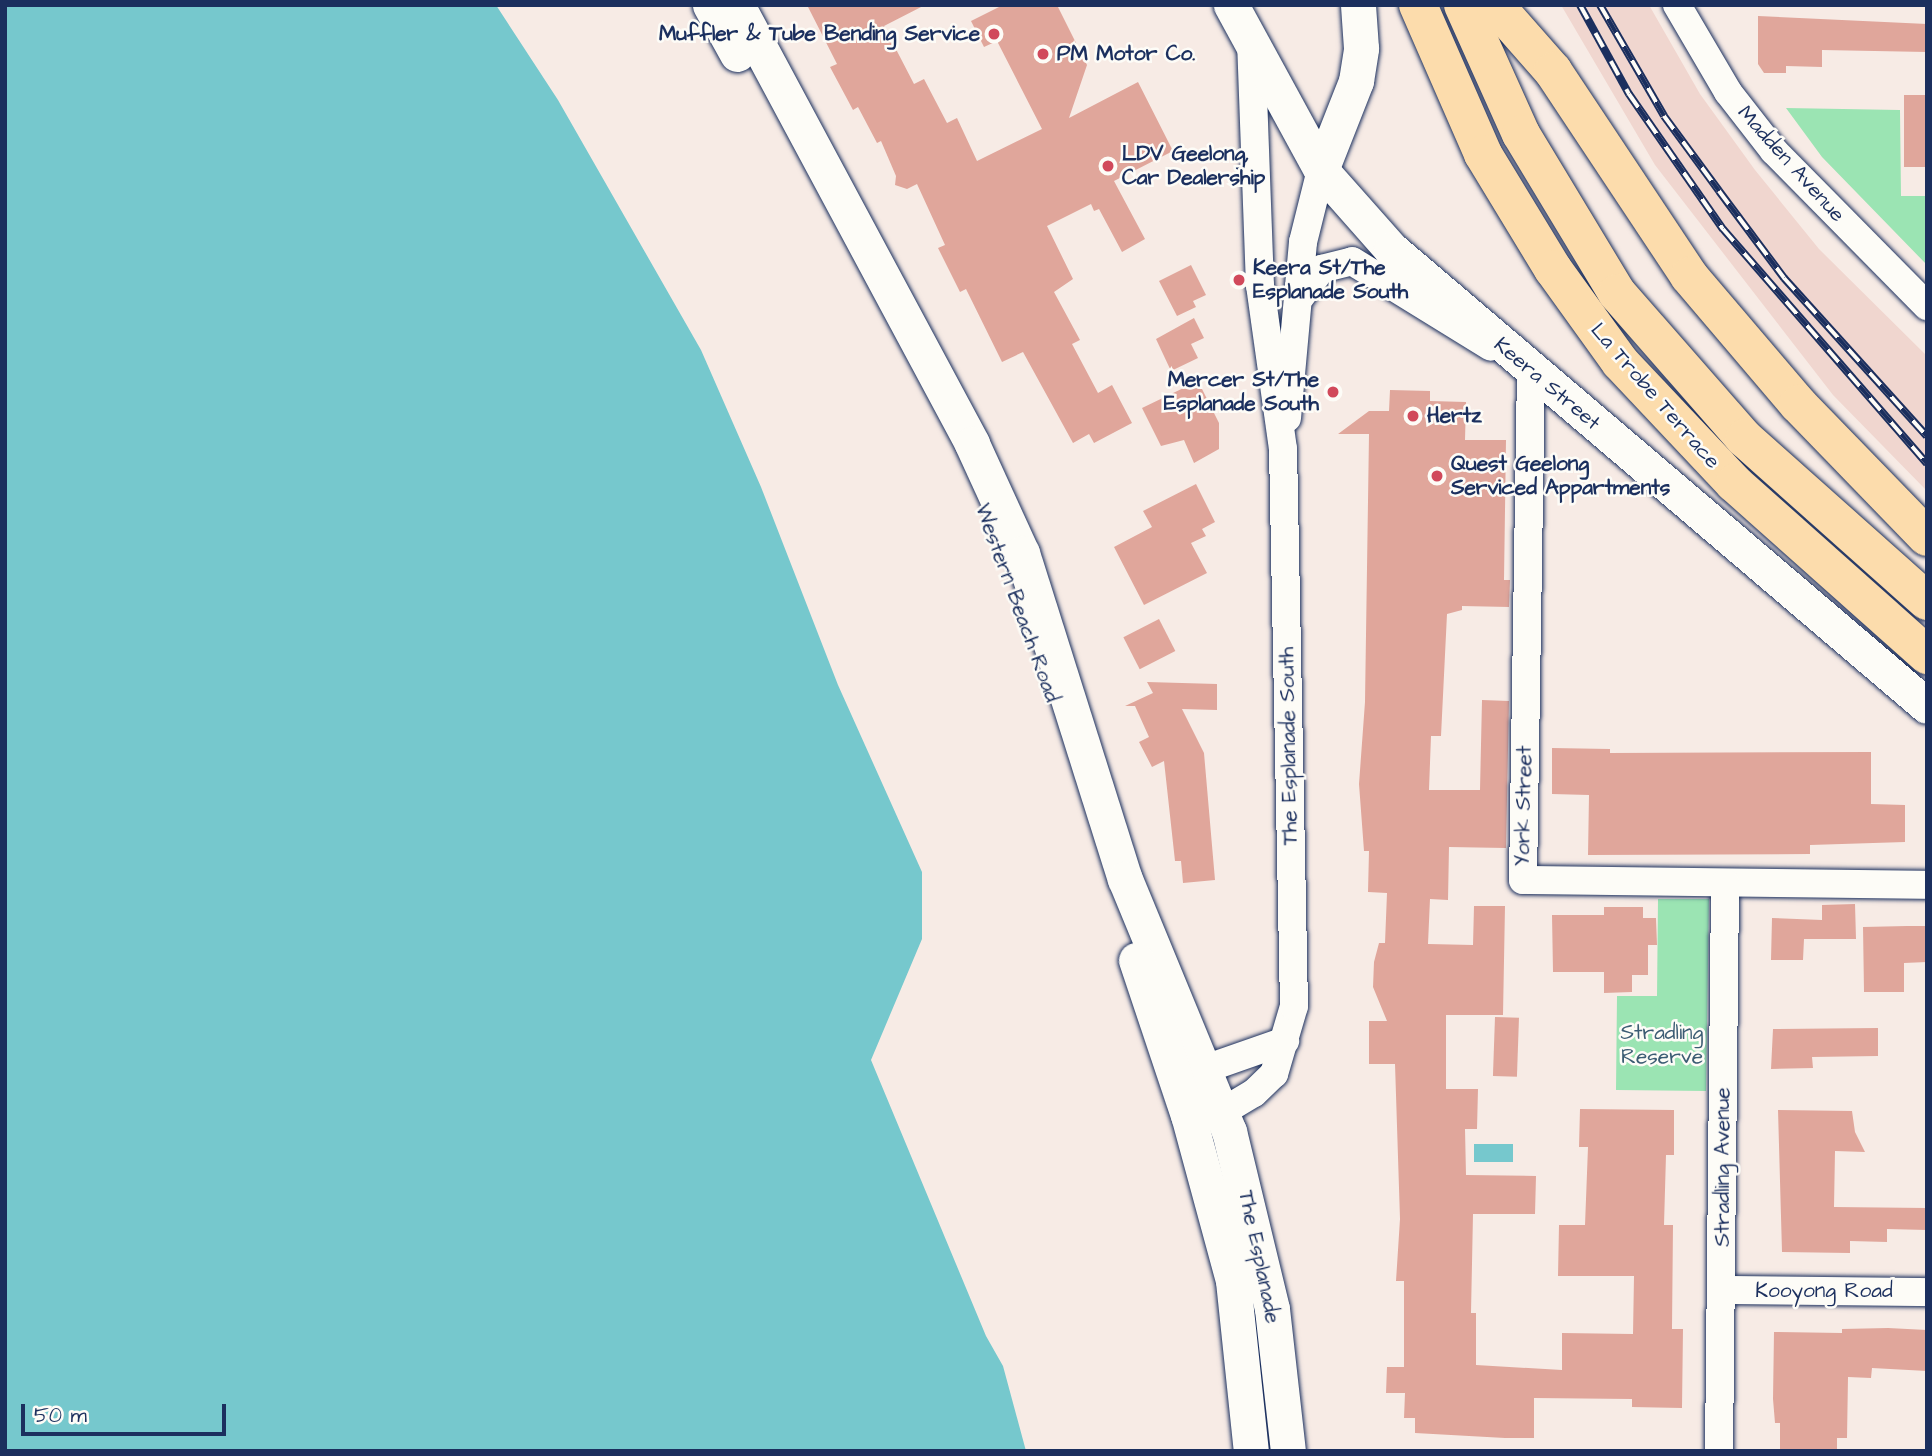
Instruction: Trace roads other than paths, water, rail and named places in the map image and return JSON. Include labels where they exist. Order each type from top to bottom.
[{"type":"highway","name":"La Trobe Terrace","points":[[1419,5],[1483,154],[1584,315],[1660,407],[1734,483],[1927,655]]},
{"type":"highway","name":"La Trobe Terrace","points":[[1463,5],[1521,134],[1592,256],[1677,366],[1782,475],[1927,601]]},
{"type":"highway","points":[[1494,5],[1553,71],[1689,276],[1798,404],[1927,537]]},
{"type":"street","name":"Western Beach Road","points":[[710,5],[966,471],[995,532],[1191,1076]]},
{"type":"street","name":"Western Beach Road","points":[[737,5],[998,493],[1045,620],[1125,879],[1191,1076]]},
{"type":"street","name":"Keera Street","points":[[1231,5],[1321,170],[1410,268],[1927,706]]},
{"type":"street","name":"The Esplanade South","points":[[1283,449],[1301,296],[1303,242],[1321,170],[1356,81],[1361,48],[1358,5]]},
{"type":"street","name":"Madden Avenue","points":[[1677,5],[1728,92],[1765,141],[1927,306]]},
{"type":"street","name":"The Esplanade South","points":[[1188,1115],[1222,1112],[1270,1079],[1285,1041],[1294,1006],[1283,449],[1260,286],[1251,45]]},
{"type":"street","points":[[1301,296],[1321,269],[1352,261],[1451,326],[1528,368]]},
{"type":"street","name":"York Street","points":[[1528,368],[1523,880],[1927,885]]},
{"type":"street","name":"Stradling Avenue","points":[[1719,1451],[1726,884]]},
{"type":"street","points":[[1191,1076],[1285,1041]]},
{"type":"street","name":"The Esplanade","points":[[1191,1076],[1222,1112],[1272,1309],[1288,1451]]},
{"type":"street","name":"The Esplanade","points":[[1191,1076],[1188,1115],[1238,1309],[1251,1451]]},
{"type":"street","name":"Kooyong Road","points":[[1722,1290],[1927,1292]]},
{"type":"water","points":[[5,5],[496,5],[558,100],[701,350],[761,487],[838,685],[922,872],[922,939],[871,1060],[986,1336],[1003,1366],[1026,1451],[5,1451]]},
{"type":"water","points":[[1474,1144],[1513,1144],[1513,1162],[1474,1162]]},
{"type":"railway","points":[[1580,5],[1629,94],[1723,229],[1927,464]]},
{"type":"railway","points":[[1600,5],[1664,116],[1784,278],[1927,436]]},
{"type":"place","name":"Muffler & Tube Bending Service","points":[[994,34]]},
{"type":"place","name":"PM Motor Co.","points":[[1043,54]]},
{"type":"place","name":"LDV Geelong, Car Dealership","points":[[1108,166]]},
{"type":"place","name":"Keera St/The Esplanade South","points":[[1239,280]]},
{"type":"place","name":"Mercer St/The Esplanade South","points":[[1333,392]]},
{"type":"place","name":"Hertz","points":[[1413,416]]},
{"type":"place","name":"Quest Geelong Serviced Appartments","points":[[1437,476]]},
{"type":"park label","name":"Stradling Reserve","points":[[1662,1045]]}]
